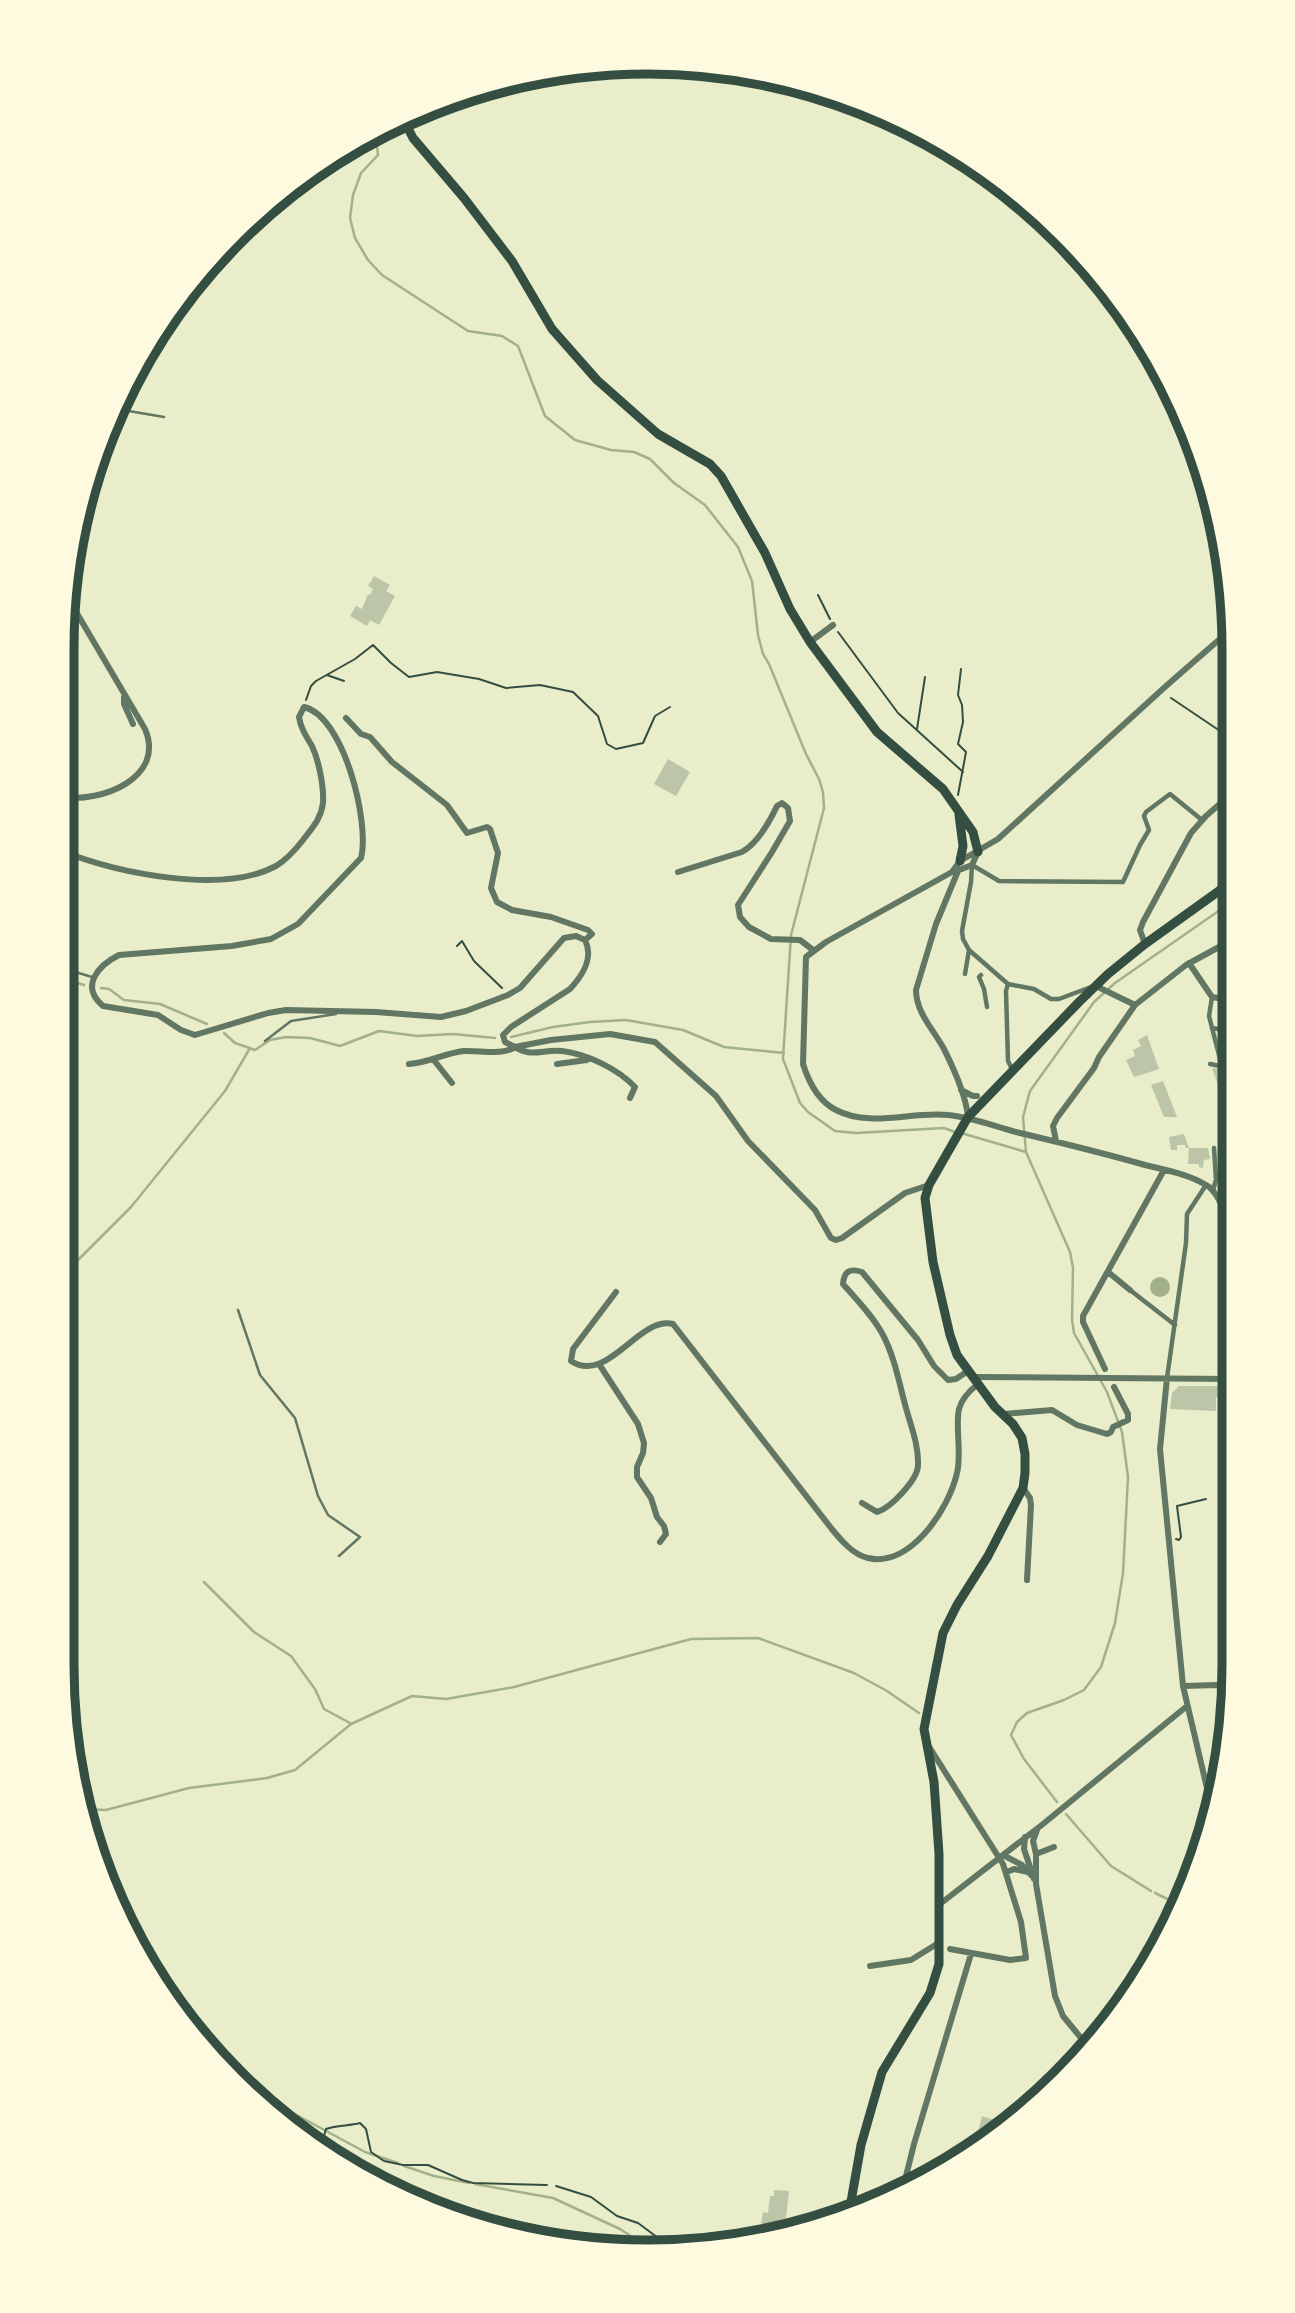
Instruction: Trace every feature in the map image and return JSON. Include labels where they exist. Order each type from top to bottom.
[{"type":"main road","points":[[407,127],[413,138],[464,198],[512,261],[552,329],[597,380],[658,434],[710,464],[722,476],[765,554],[794,617],[810,642],[877,732],[958,802],[978,852]]},
{"type":"main road","points":[[958,802],[963,837],[960,861]]},
{"type":"main road","points":[[851,2202],[861,2145],[882,2072],[930,1993],[939,1964],[939,1854],[935,1794],[924,1729],[943,1633],[988,1556],[1023,1488],[1025,1454],[1022,1438],[957,1355],[950,1335],[933,1262],[925,1198],[929,1185],[966,1121],[989,1095],[1145,944],[1222,889]]},
{"type":"main road","points":[[977,1096],[989,1095]]},
{"type":"street","points":[[74,798],[84,799],[106,793],[131,781],[147,763],[150,752],[149,740],[75,610]]},
{"type":"street","points":[[810,642],[833,625]]},
{"type":"street","points":[[966,1121],[967,1107],[961,1090],[944,1050],[916,999],[916,990],[936,923],[960,861],[998,839],[1221,637]]},
{"type":"street","points":[[124,695],[124,704],[133,724]]},
{"type":"street","points":[[74,855],[142,874],[184,880],[239,877],[278,865],[308,834],[320,818],[322,809],[319,769],[312,747],[302,731],[299,717],[304,707],[309,708],[322,717],[347,761],[356,786],[363,849],[356,866],[298,924],[271,939],[232,946],[119,955],[102,965],[93,978],[94,995],[103,1006],[158,1015],[195,1035],[286,1010],[336,1010],[441,1017],[466,1011],[520,988],[564,939],[576,936],[584,940],[589,953],[586,966],[578,980],[570,989],[511,1027],[503,1035],[505,1042],[526,1054],[560,1051],[589,1059],[630,1082],[635,1087],[630,1098]]},
{"type":"street","points":[[346,718],[361,734],[370,737],[392,762],[447,805],[467,833],[487,827],[490,829],[498,853],[491,888],[497,902],[512,910],[551,917],[588,930],[592,934],[584,940]]},
{"type":"street","points":[[972,865],[999,881],[1123,882],[1149,830],[1144,816],[1146,812],[1170,794],[1202,820]]},
{"type":"street","points":[[1145,944],[1140,930],[1143,922],[1191,833],[1222,802]]},
{"type":"street","points":[[678,872],[750,848],[777,806],[782,803],[788,808],[790,821],[738,905],[740,916],[749,927],[775,939],[800,940],[813,950]]},
{"type":"street","points":[[978,852],[972,865],[962,921],[963,939],[969,950],[1008,984],[1034,989],[1051,999],[1098,987],[1135,1005]]},
{"type":"street","points":[[972,865],[813,950],[806,957],[803,1064],[817,1095],[835,1110],[856,1117],[945,1114],[1164,1170],[1206,1185],[1213,1190],[1222,1208]]},
{"type":"street","points":[[1056,1141],[1053,1126],[1057,1118],[1135,1005],[1189,963],[1222,945]]},
{"type":"street","points":[[965,974],[969,950]]},
{"type":"street","points":[[1189,963],[1212,997],[1209,1016],[1222,1067],[1210,1064]]},
{"type":"street","points":[[981,975],[979,977],[987,1007]]},
{"type":"street","points":[[1008,984],[1008,1061],[1013,1072]]},
{"type":"street","points":[[1212,997],[1220,997],[1222,994]]},
{"type":"street","points":[[1212,1028],[1222,1030]]},
{"type":"street","points":[[409,1064],[447,1053],[508,1052],[512,1046],[610,1034],[655,1042],[716,1096],[748,1141],[815,1210],[831,1238],[842,1238],[905,1193],[929,1185]]},
{"type":"street","points":[[433,1059],[452,1083]]},
{"type":"street","points":[[556,1063],[589,1059]]},
{"type":"street","points":[[961,1090],[977,1096]]},
{"type":"street","points":[[1213,1190],[1216,1180],[1214,1148]]},
{"type":"street","points":[[1105,1370],[1083,1322],[1083,1316],[1164,1170]]},
{"type":"street","points":[[1206,1185],[1188,1213],[1160,1448],[1183,1686],[1207,1790]]},
{"type":"street","points":[[862,1503],[877,1512],[886,1510],[902,1494],[918,1469],[918,1448],[893,1357],[870,1315],[843,1284],[847,1271],[853,1269],[862,1272],[948,1381],[973,1377],[1222,1379]]},
{"type":"street","points":[[1108,1272],[1175,1325]]},
{"type":"street","points":[[616,1292],[573,1349],[570,1361],[582,1367],[599,1364],[655,1326],[673,1324],[842,1541],[865,1558],[889,1559],[903,1552],[935,1521],[949,1497],[958,1471],[958,1412],[973,1377]]},
{"type":"street","points":[[599,1364],[638,1424],[644,1443],[637,1477],[651,1498],[657,1517],[664,1525],[666,1534],[660,1542]]},
{"type":"street","points":[[1003,1414],[1052,1410],[1077,1425],[1107,1434],[1112,1427],[1128,1417],[1114,1387]]},
{"type":"street","points":[[1023,1488],[1031,1505],[1027,1580]]},
{"type":"street","points":[[1183,1686],[1221,1685]]},
{"type":"street","points":[[940,1904],[1026,1838],[1187,1706]]},
{"type":"street","points":[[927,1744],[1001,1856],[1021,1922],[1027,1958],[1010,1959],[950,1949]]},
{"type":"street","points":[[1042,1825],[1033,1841],[1036,1884],[1052,1981],[1063,2016],[1083,2039]]},
{"type":"street","points":[[1026,1838],[1025,1855],[1036,1884]]},
{"type":"street","points":[[1036,1854],[1054,1847]]},
{"type":"street","points":[[1001,1856],[1016,1860],[1036,1884]]},
{"type":"street","points":[[1007,1872],[1014,1869],[1028,1872]]},
{"type":"street","points":[[870,1966],[911,1960],[940,1942]]},
{"type":"street","points":[[906,2177],[971,1954]]},
{"type":"lane","points":[[125,410],[164,417]]},
{"type":"lane","points":[[74,972],[93,978]]},
{"type":"lane","points":[[265,1041],[291,1021],[333,1016],[336,1010]]},
{"type":"lane","points":[[238,1310],[260,1375],[295,1418],[318,1496],[328,1515],[360,1537],[339,1556]]},
{"type":"path","points":[[818,595],[833,625],[898,713],[963,772]]},
{"type":"path","points":[[304,707],[311,686],[373,645],[409,677],[437,672],[479,679],[506,688],[540,685],[573,692],[598,716],[607,744],[615,749],[643,743],[654,716],[670,707]]},
{"type":"path","points":[[958,802],[966,752],[958,744],[962,723],[962,705],[958,695],[961,669]]},
{"type":"path","points":[[326,675],[344,681]]},
{"type":"path","points":[[917,730],[925,677]]},
{"type":"path","points":[[1171,698],[1222,732]]},
{"type":"path","points":[[457,946],[462,941],[474,961],[508,995]]},
{"type":"path","points":[[1173,1539],[1181,1539],[1177,1506],[1206,1499]]},
{"type":"path","points":[[323,2139],[326,2129],[360,2123],[366,2129],[371,2151],[384,2161],[403,2165],[428,2165],[473,2183],[547,2185]]},
{"type":"path","points":[[556,2186],[591,2197],[617,2216],[638,2223],[660,2239]]},
{"type":"shaded area","points":[[1160,1277],[1167,1280],[1170,1287],[1167,1294],[1160,1297],[1153,1294],[1150,1287],[1153,1280]]},
{"type":"building","points":[[374,576],[390,585],[386,591],[395,596],[379,625],[370,620],[367,626],[350,616],[356,606],[362,609],[373,589],[368,586]]},
{"type":"building","points":[[668,759],[690,772],[676,796],[654,784]]},
{"type":"building","points":[[1147,1035],[1159,1069],[1134,1077],[1126,1060],[1135,1056],[1133,1050],[1141,1046],[1138,1040]]},
{"type":"building","points":[[1212,1068],[1222,1069],[1222,1097]]},
{"type":"building","points":[[1163,1081],[1177,1117],[1164,1117],[1151,1085]]},
{"type":"building","points":[[1184,1134],[1189,1148],[1177,1145],[1177,1150],[1171,1150],[1169,1137]]},
{"type":"building","points":[[1189,1148],[1208,1148],[1210,1159],[1204,1160],[1203,1168],[1199,1167],[1199,1164],[1188,1164]]},
{"type":"building","points":[[1179,1386],[1220,1386],[1220,1398],[1216,1397],[1216,1411],[1170,1409],[1172,1393]]},
{"type":"building","points":[[982,2116],[997,2121],[997,2121],[977,2135]]},
{"type":"building","points":[[774,2190],[789,2191],[786,2222],[760,2228],[763,2212],[768,2213],[770,2196],[774,2196]]},
{"type":"waterway","points":[[376,142],[378,155],[361,173],[353,195],[350,218],[355,238],[368,260],[382,275],[468,331],[502,336],[518,346],[545,416],[575,440],[611,450],[634,452],[650,459],[674,483],[705,505],[738,547],[752,581],[758,635],[763,654],[823,792],[824,808],[791,935],[783,1059],[800,1103],[835,1131],[856,1133],[944,1128],[955,1132]]},
{"type":"waterway","points":[[1057,1802],[1024,1759],[1011,1735],[1017,1722],[1027,1713],[1084,1690],[1101,1667],[1115,1623],[1123,1573],[1128,1477],[1122,1432],[1107,1392],[1074,1333],[1073,1268],[1070,1252],[1026,1152],[1023,1117],[1030,1091],[1094,1002],[1115,983],[1222,909]]},
{"type":"waterway","points":[[74,982],[84,985]]},
{"type":"waterway","points":[[101,988],[109,989],[124,1000],[160,1004],[207,1024]]},
{"type":"waterway","points":[[511,1037],[553,1027],[626,1020],[683,1030],[724,1047],[784,1053]]},
{"type":"waterway","points":[[224,1033],[235,1043],[255,1050],[270,1040],[286,1037],[310,1038],[340,1046],[379,1031],[417,1036],[453,1034],[495,1038]]},
{"type":"waterway","points":[[74,1262],[131,1207],[225,1091],[250,1048]]},
{"type":"waterway","points":[[961,1133],[1026,1152]]},
{"type":"waterway","points":[[204,1582],[254,1632],[291,1656],[315,1689],[324,1709],[350,1723]]},
{"type":"waterway","points":[[92,1809],[106,1810],[189,1788],[267,1778],[295,1770],[351,1724],[412,1696],[446,1699],[514,1687],[691,1639],[758,1638],[854,1673],[919,1713]]},
{"type":"waterway","points":[[1066,1814],[1111,1866],[1151,1891]]},
{"type":"waterway","points":[[1155,1893],[1171,1901]]},
{"type":"waterway","points":[[287,2112],[365,2152],[398,2163]]},
{"type":"waterway","points":[[404,2166],[469,2183]]},
{"type":"waterway","points":[[475,2184],[553,2198],[620,2229],[636,2239]]}]
